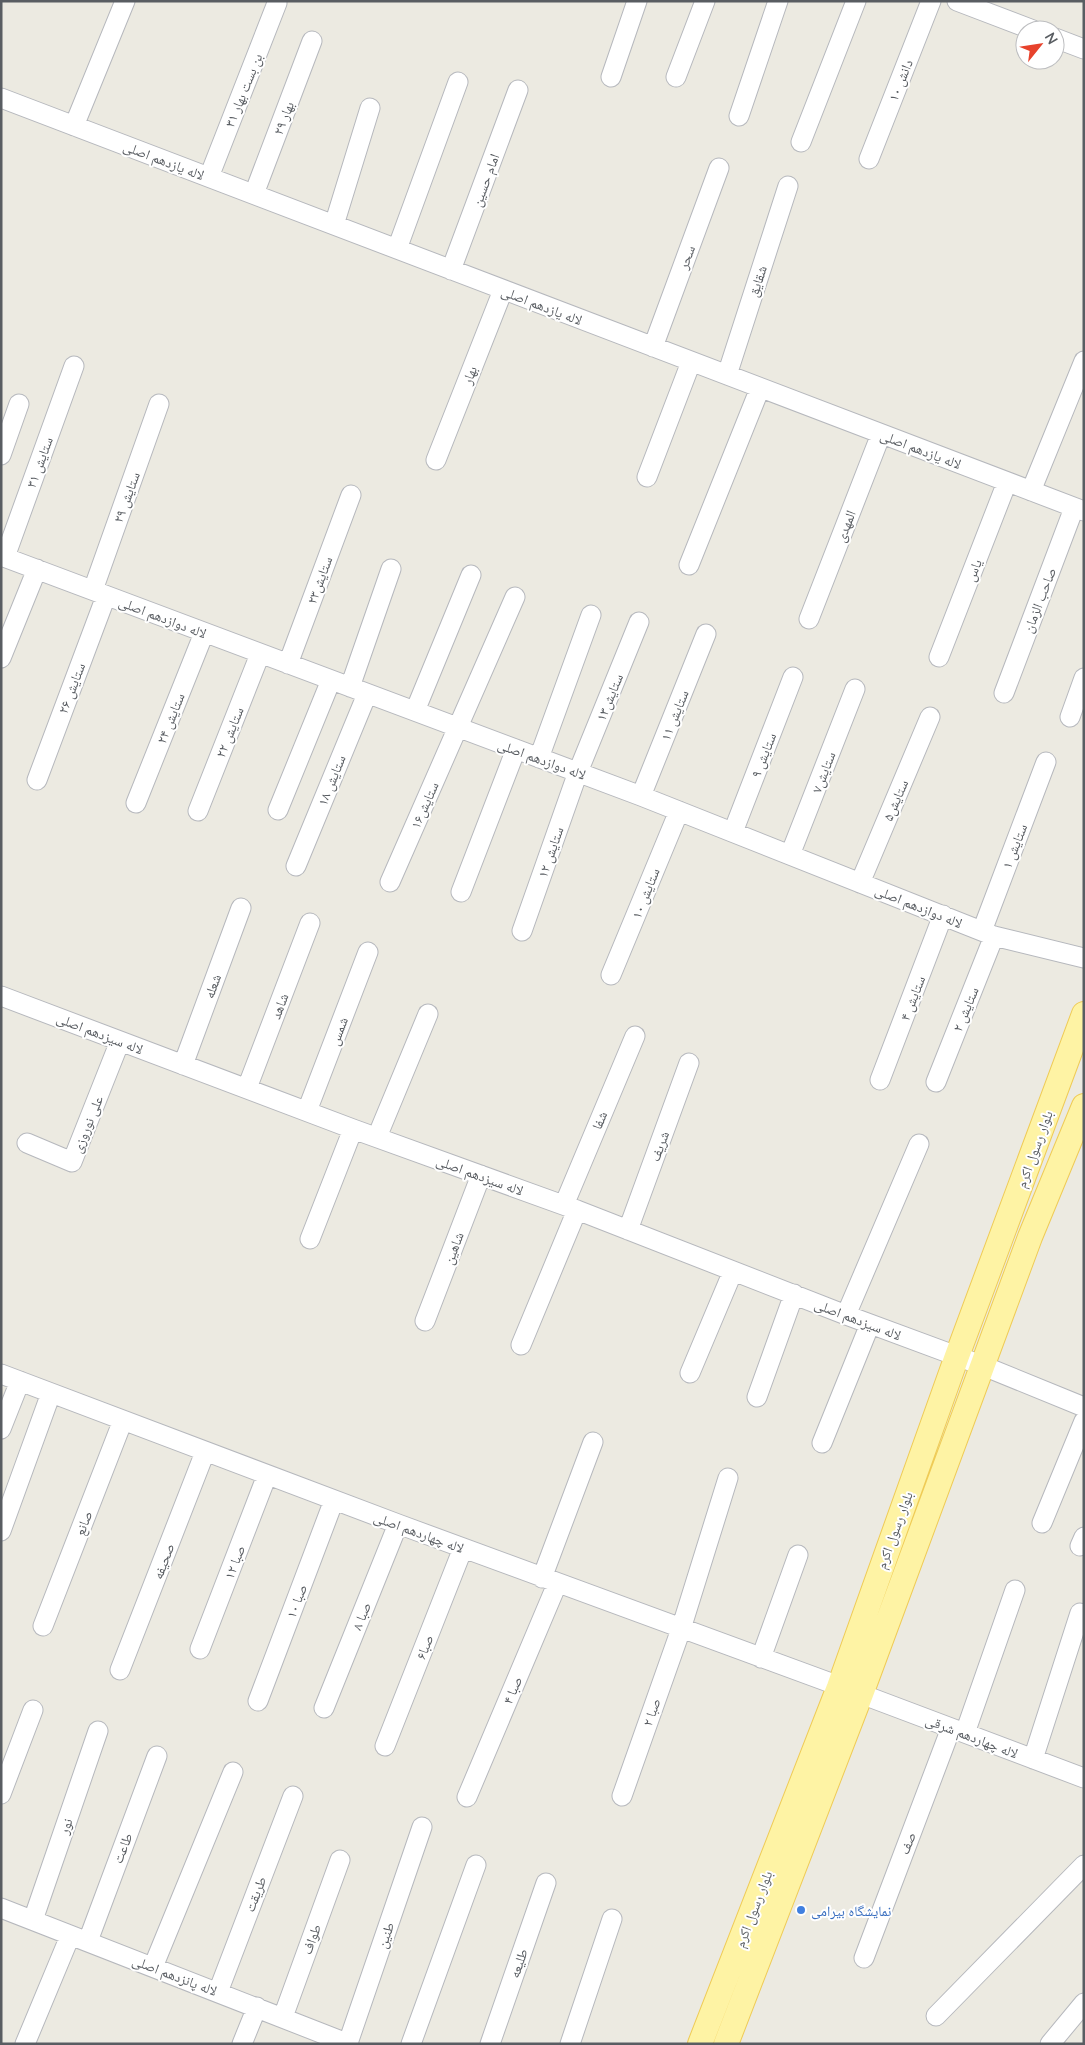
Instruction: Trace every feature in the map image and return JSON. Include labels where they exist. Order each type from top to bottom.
[{"type":"main road","name":"بلوار رسول اکرم","points":[[700,2044],[839,1687],[957,1356],[1084,1014]]},
{"type":"main road","name":"بلوار رسول اکرم","points":[[726,2044],[861,1694],[981,1365],[1084,1106]]},
{"type":"street","points":[[74,126],[125,1]]},
{"type":"street","points":[[612,77],[637,1]]},
{"type":"street","points":[[676,76],[705,1]]},
{"type":"street","points":[[739,116],[778,1]]},
{"type":"street","points":[[801,142],[856,1]]},
{"type":"street","name":"دانش ۱۰","points":[[869,159],[931,1]]},
{"type":"street","points":[[957,1],[1015,23]]},
{"type":"street","name":"بن بست بهار ٣١","points":[[208,177],[277,3]]},
{"type":"street","points":[[1065,40],[1082,44]]},
{"type":"street","name":"بهار ۲۹","points":[[254,194],[312,41]]},
{"type":"street","points":[[397,249],[458,82]]},
{"type":"street","name":"امام حسین","points":[[451,270],[518,90]]},
{"type":"street","name":"لاله یازدهم اصلی","points":[[1,98],[1079,510]]},
{"type":"street","points":[[334,225],[370,108]]},
{"type":"street","name":"سحر","points":[[653,347],[718,168]]},
{"type":"street","name":"شقایق","points":[[727,375],[788,186]]},
{"type":"street","name":"بهار","points":[[436,460],[503,290]]},
{"type":"street","points":[[1031,491],[1084,361]]},
{"type":"street","points":[[647,477],[691,362]]},
{"type":"street","name":"ستایش ۳۱","points":[[3,556],[74,366]]},
{"type":"street","points":[[688,565],[760,388]]},
{"type":"street","points":[[1,455],[20,404]]},
{"type":"street","name":"ستایش ۲۹","points":[[99,593],[159,404]]},
{"type":"street","name":"المهدی","points":[[809,618],[880,434]]},
{"type":"street","name":"یاس","points":[[939,657],[1007,482]]},
{"type":"street","name":"ستایش۲۳","points":[[288,664],[351,495]]},
{"type":"street","name":"صاحب الزمان","points":[[1004,692],[1079,510]]},
{"type":"street","name":"لاله دوازدهم اصلی","points":[[3,556],[641,796],[988,933],[1084,958]]},
{"type":"street","points":[[1,658],[37,569]]},
{"type":"street","name":"ستایش ۱۸","points":[[296,866],[358,690],[391,569]]},
{"type":"street","points":[[415,712],[470,575]]},
{"type":"street","name":"ستایش ۲۶","points":[[37,780],[99,593]]},
{"type":"street","name":"ستایش۱۶","points":[[390,882],[515,597]]},
{"type":"street","points":[[539,758],[591,615]]},
{"type":"street","name":"ستایش۱۳","points":[[578,772],[639,622]]},
{"type":"street","name":"ستایش ۲۴","points":[[136,803],[204,633]]},
{"type":"street","name":"ستایش ۱۱","points":[[641,796],[706,634]]},
{"type":"street","name":"ستایش ۲۲","points":[[198,810],[260,654]]},
{"type":"street","name":"ستایش ۹","points":[[733,832],[793,677]]},
{"type":"street","points":[[1070,717],[1084,678]]},
{"type":"street","points":[[278,810],[331,680]]},
{"type":"street","name":"ستایش۷","points":[[790,855],[855,689]]},
{"type":"street","name":"ستایش۵","points":[[860,882],[930,717]]},
{"type":"street","points":[[461,892],[516,749]]},
{"type":"street","name":"ستایش ۱","points":[[988,933],[1046,762]]},
{"type":"street","name":"ستایش ۱۲","points":[[522,931],[578,772]]},
{"type":"street","name":"ستایش ۱۰","points":[[611,975],[679,811]]},
{"type":"street","name":"شعله","points":[[183,1065],[241,908]]},
{"type":"street","name":"ستایش ۴","points":[[880,1080],[943,915]]},
{"type":"street","name":"شاهد","points":[[247,1088],[310,923]]},
{"type":"street","name":"ستایش ۲","points":[[936,1082],[988,933]]},
{"type":"street","name":"شمس","points":[[307,1111],[368,952]]},
{"type":"street","name":"لاله سیزدهم اصلی","points":[[2,1000],[120,1040],[377,1137],[570,1207],[846,1315],[981,1365],[1084,1408]]},
{"type":"street","points":[[377,1137],[428,1014]]},
{"type":"street","name":"شفا","points":[[522,1345],[570,1207],[634,1036]]},
{"type":"street","name":"علی نوروزی","points":[[27,1143],[72,1162],[120,1040]]},
{"type":"street","name":"شریف","points":[[628,1230],[689,1062]]},
{"type":"street","points":[[310,1239],[353,1128]]},
{"type":"street","points":[[846,1315],[919,1144]]},
{"type":"street","name":"شاهین","points":[[425,1321],[481,1175]]},
{"type":"street","points":[[690,1372],[733,1270]]},
{"type":"street","points":[[757,1396],[794,1294]]},
{"type":"street","points":[[822,1443],[870,1324]]},
{"type":"street","name":"لاله چهاردهم اصلی","points":[[1,1374],[550,1581],[839,1687]]},
{"type":"street","points":[[1,1429],[20,1381]]},
{"type":"street","points":[[1,1531],[51,1393]]},
{"type":"street","name":"صانع","points":[[43,1626],[123,1420]]},
{"type":"street","points":[[1042,1522],[1084,1420]]},
{"type":"street","name":"صبا ۴","points":[[467,1797],[550,1581],[594,1442]]},
{"type":"street","name":"صحیفه","points":[[120,1670],[205,1452]]},
{"type":"street","name":"صبا ۱۲","points":[[200,1649],[267,1475]]},
{"type":"street","name":"صبا ۲","points":[[622,1796],[681,1629],[728,1478]]},
{"type":"street","name":"صبا ۱۰","points":[[258,1701],[334,1500]]},
{"type":"street","name":"صبا ۸","points":[[324,1708],[398,1524]]},
{"type":"street","name":"صبا۶","points":[[385,1746],[463,1548]]},
{"type":"street","points":[[761,1658],[798,1555]]},
{"type":"street","name":"صف","points":[[864,1958],[1015,1590]]},
{"type":"street","points":[[1033,1759],[1080,1613]]},
{"type":"street","name":"لاله چهاردهم شرقی","points":[[839,1687],[1084,1778]]},
{"type":"street","points":[[1,1794],[34,1710]]},
{"type":"street","name":"نور","points":[[33,1920],[98,1731]]},
{"type":"street","name":"طاعت","points":[[25,2044],[79,1939],[157,1756]]},
{"type":"street","points":[[153,1966],[233,1772]]},
{"type":"street","name":"طریقت","points":[[218,1992],[293,1796]]},
{"type":"street","name":"طنین","points":[[349,2044],[422,1827]]},
{"type":"street","name":"طواف","points":[[282,2017],[340,1860]]},
{"type":"street","points":[[411,2044],[476,1865]]},
{"type":"street","points":[[936,2016],[1084,1865]]},
{"type":"street","name":"طلیعه","points":[[490,2044],[546,1883]]},
{"type":"street","name":"لاله پانزدهم اصلی","points":[[1,1908],[282,2017],[315,2038],[349,2044]]},
{"type":"street","points":[[570,2044],[612,1920]]},
{"type":"street","points":[[1050,2044],[1084,2004]]},
{"type":"street","points":[[242,2044],[256,2007]]},
{"type":"place","name":"نمایشگاه بیرامی","points":[[801,1910]]}]
